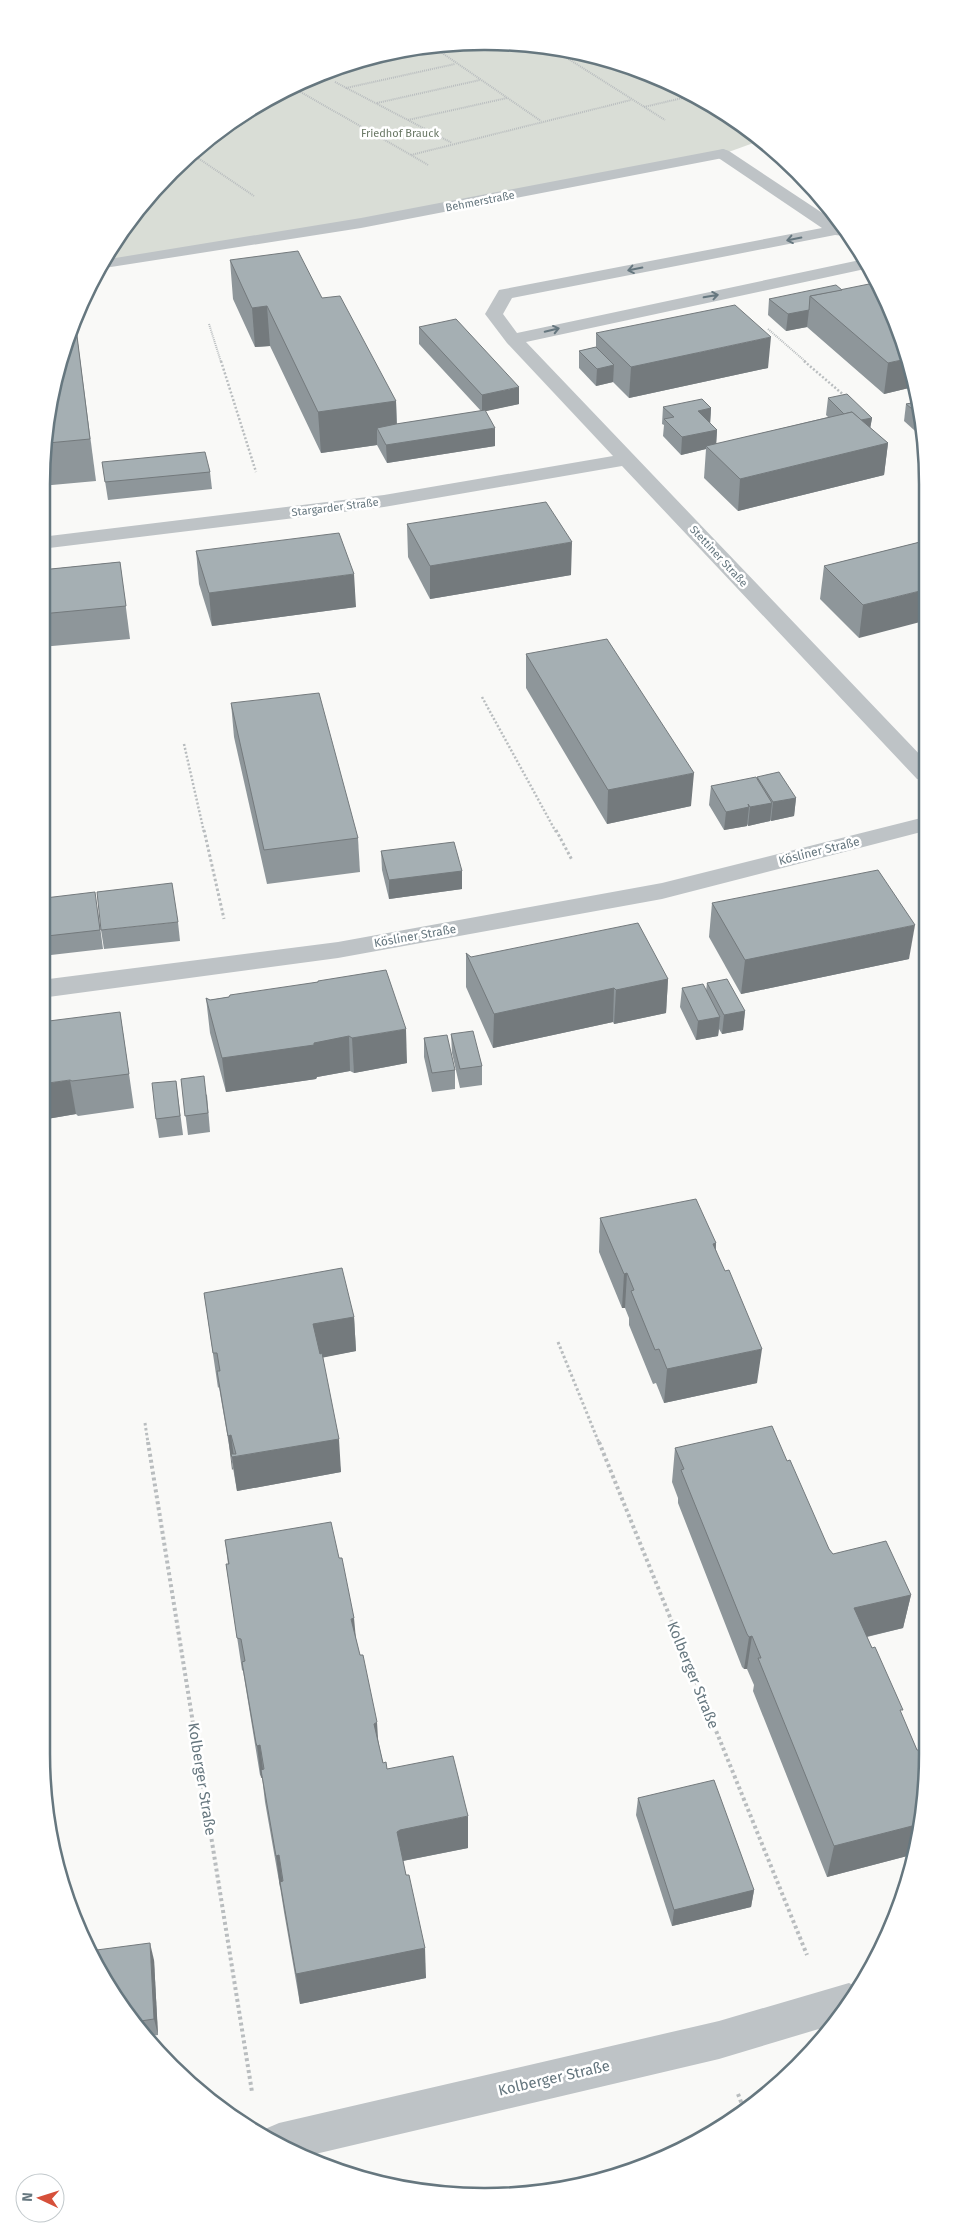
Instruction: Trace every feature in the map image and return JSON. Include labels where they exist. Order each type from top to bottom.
[{"type":"street","points":[[723,154],[834,227]]},
{"type":"street","name":"Stettiner Straße","points":[[837,231],[505,294],[494,314],[513,338],[919,768]]},
{"type":"street","points":[[513,338],[860,265]]},
{"type":"street","name":"Stargarder Straße","points":[[50,542],[384,501],[627,459]]},
{"type":"street","name":"Kösliner Straße","points":[[50,988],[338,950],[595,903],[662,890],[919,826]]},
{"type":"street","name":"Kolberger Straße","points":[[288,2141],[719,2040],[839,2005]]},
{"type":"lane","name":"Behmerstraße","points":[[110,263],[361,223],[723,154]]},
{"type":"path","points":[[440,53],[542,122]]},
{"type":"path","points":[[566,58],[643,107],[723,154]]},
{"type":"path","points":[[346,88],[456,64]]},
{"type":"path","points":[[376,104],[480,80]]},
{"type":"path","points":[[335,82],[452,144]]},
{"type":"path","points":[[300,91],[411,155]]},
{"type":"path","points":[[408,120],[507,98]]},
{"type":"path","points":[[643,107],[683,98]]},
{"type":"path","points":[[198,158],[260,200]]},
{"type":"path","points":[[728,294],[850,401]]},
{"type":"path","points":[[209,324],[269,515]]},
{"type":"path","points":[[482,696],[595,903]]},
{"type":"path","points":[[184,744],[234,964]]},
{"type":"path","name":"Kolberger Straße","points":[[558,1342],[839,2005]]},
{"type":"path","name":"Kolberger Straße","points":[[145,1423],[253,2095]]},
{"type":"green space","name":"Friedhof Brauck","points":[[484,50],[513,51],[569,58],[624,73],[677,95],[726,123],[753,143],[723,154],[245,243],[110,263],[140,220],[177,177],[243,123],[267,108],[318,83],[345,73],[400,58],[456,51]]},
{"type":"building","points":[[298,251],[322,298],[340,296],[396,401],[318,412],[267,306],[252,308],[230,260]]},
{"type":"building","points":[[870,284],[886,318],[901,360],[888,363],[810,296]]},
{"type":"building","points":[[836,285],[842,290],[810,296],[809,310],[788,314],[769,299]]},
{"type":"building","points":[[735,305],[771,337],[631,367],[596,333]]},
{"type":"building","points":[[456,319],[519,387],[482,395],[419,327]]},
{"type":"building","points":[[77,335],[90,439],[52,443],[58,400]]},
{"type":"building","points":[[596,347],[614,365],[597,369],[579,351]]},
{"type":"building","points":[[847,394],[872,418],[861,420],[852,412],[844,414],[828,398]]},
{"type":"building","points":[[702,399],[711,408],[698,411],[717,430],[682,437],[664,419],[674,417],[663,407]]},
{"type":"building","points":[[911,403],[912,409],[906,404]]},
{"type":"building","points":[[485,410],[495,428],[386,445],[377,428],[396,424]]},
{"type":"building","points":[[852,412],[888,443],[740,479],[706,446]]},
{"type":"building","points":[[205,452],[210,472],[105,482],[102,462]]},
{"type":"building","points":[[546,502],[572,542],[430,566],[407,524]]},
{"type":"building","points":[[339,533],[354,574],[209,593],[196,551]]},
{"type":"building","points":[[919,542],[919,591],[863,605],[824,566]]},
{"type":"building","points":[[120,562],[126,606],[50,613],[50,569]]},
{"type":"building","points":[[607,639],[694,773],[608,790],[526,654]]},
{"type":"building","points":[[319,693],[358,838],[264,850],[231,703]]},
{"type":"building","points":[[779,772],[796,798],[773,802],[757,777]]},
{"type":"building","points":[[756,777],[772,803],[750,807],[748,804],[749,807],[726,812],[711,786]]},
{"type":"building","points":[[454,842],[462,871],[389,880],[381,851]]},
{"type":"building","points":[[878,870],[915,925],[745,960],[712,903]]},
{"type":"building","points":[[172,883],[178,922],[101,930],[97,892]]},
{"type":"building","points":[[95,892],[100,930],[50,936],[50,897]]},
{"type":"building","points":[[638,923],[668,979],[616,990],[614,988],[494,1014],[466,953],[471,957]]},
{"type":"building","points":[[386,970],[406,1029],[352,1038],[349,1036],[314,1043],[314,1045],[222,1058],[206,998],[210,1000],[229,997],[230,995]]},
{"type":"building","points":[[727,979],[745,1011],[724,1015],[707,983]]},
{"type":"building","points":[[703,984],[720,1017],[698,1021],[682,988]]},
{"type":"building","points":[[120,1012],[129,1074],[50,1083],[50,1021]]},
{"type":"building","points":[[473,1031],[482,1066],[460,1069],[451,1034]]},
{"type":"building","points":[[447,1035],[455,1070],[432,1073],[424,1038]]},
{"type":"building","points":[[204,1076],[208,1113],[185,1116],[181,1079]]},
{"type":"building","points":[[176,1081],[180,1116],[156,1119],[152,1083]]},
{"type":"building","points":[[696,1199],[716,1243],[713,1244],[725,1271],[729,1270],[762,1349],[667,1369],[659,1349],[655,1350],[631,1291],[634,1290],[627,1273],[624,1274],[600,1218]]},
{"type":"building","points":[[342,1268],[354,1317],[313,1324],[320,1354],[322,1353],[339,1439],[232,1457],[231,1454],[236,1454],[231,1435],[228,1436],[217,1371],[220,1371],[217,1353],[213,1353],[204,1293]]},
{"type":"building","points":[[772,1426],[787,1461],[790,1460],[829,1549],[833,1554],[886,1541],[911,1595],[854,1608],[872,1648],[875,1647],[903,1710],[900,1710],[917,1750],[919,1750],[918,1782],[913,1826],[834,1846],[758,1658],[761,1658],[752,1636],[749,1637],[747,1634],[681,1470],[684,1469],[675,1448]]},
{"type":"building","points":[[331,1522],[339,1558],[342,1558],[354,1618],[351,1619],[360,1655],[363,1655],[377,1722],[374,1724],[383,1763],[386,1762],[387,1769],[453,1756],[468,1816],[397,1832],[406,1875],[409,1875],[425,1948],[296,1974],[280,1882],[283,1881],[279,1855],[276,1856],[261,1770],[264,1769],[260,1745],[257,1746],[256,1743],[242,1662],[245,1661],[241,1639],[237,1638],[226,1564],[229,1564],[225,1540]]},
{"type":"building","points":[[714,1780],[754,1890],[674,1910],[638,1798]]},
{"type":"building","points":[[150,1943],[154,2019],[142,2021],[123,1995],[97,1950]]}]
